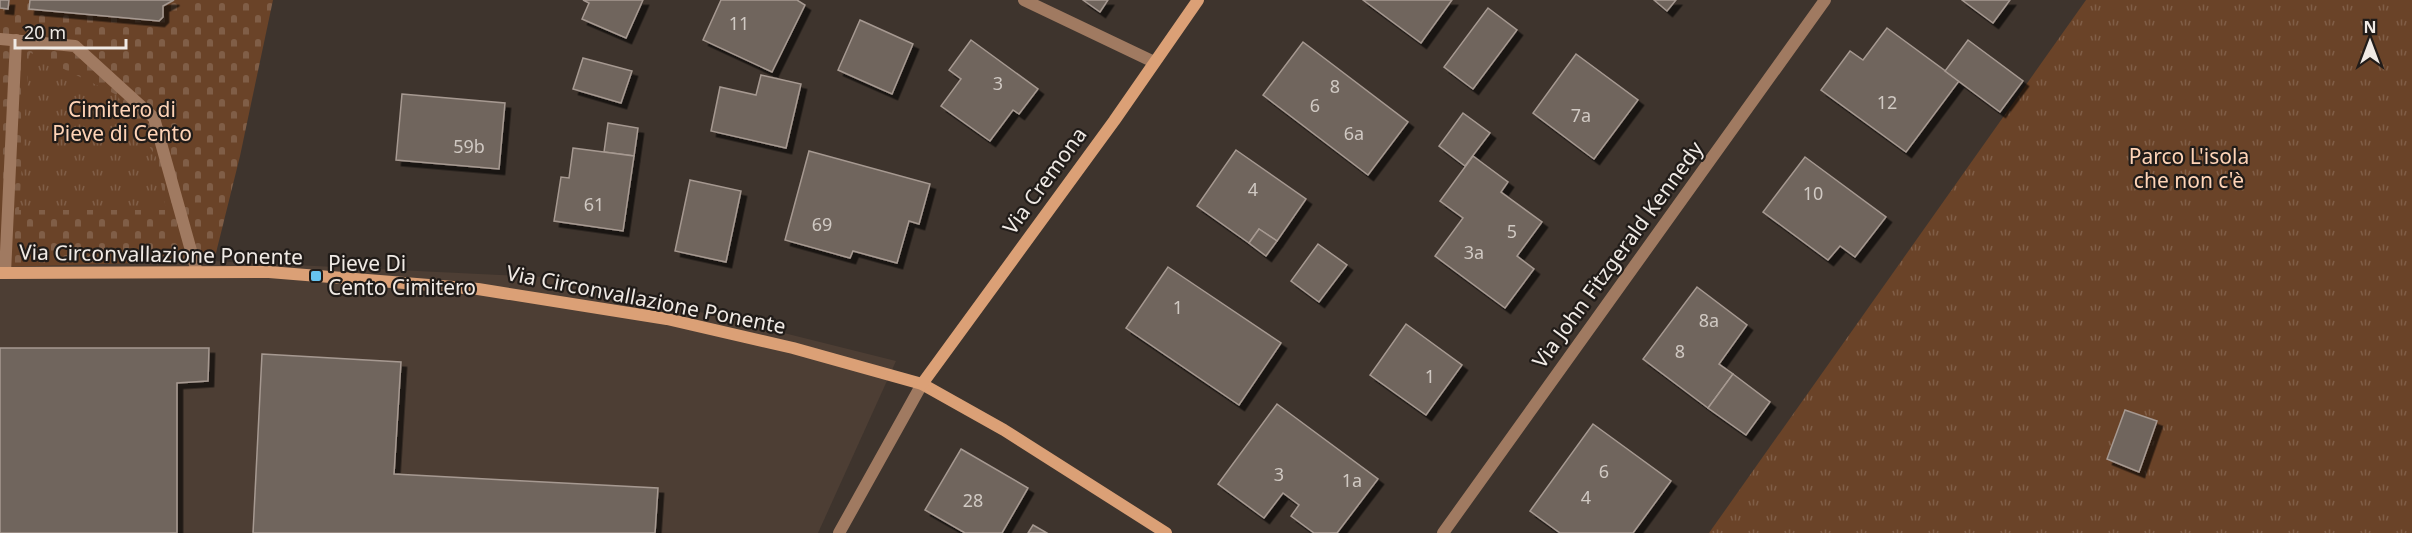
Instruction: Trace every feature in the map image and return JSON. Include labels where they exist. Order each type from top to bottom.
[{"type":"main road","name":"Via Cremona","points":[[922,384],[1198,0]]},
{"type":"main road","name":"Via Circonvallazione Ponente","points":[[3,273],[269,272],[490,291],[667,319],[794,348],[922,384],[1004,430],[1166,533]]},
{"type":"street","points":[[1024,0],[1155,62]]},
{"type":"street","name":"Via John Fitzgerald Kennedy","points":[[1443,533],[1825,0]]},
{"type":"street","points":[[0,39],[75,46],[154,118],[197,272]]},
{"type":"street","points":[[3,273],[16,40]]},
{"type":"street","points":[[839,533],[922,384]]},
{"type":"shaded area","points":[[214,261],[564,278],[896,361],[818,533],[0,533],[0,267]]},
{"type":"green space","name":"Cimitero di Pieve di Cento","points":[[0,0],[273,0],[240,156],[214,261],[0,267]]},
{"type":"green space","name":"Parco L'isola che non c'è","points":[[2086,0],[2412,0],[2412,533],[1709,533]]},
{"type":"green space","points":[[29,52],[117,95],[156,157],[166,210],[19,210]]},
{"type":"building","points":[[0,0],[9,0],[8,9],[0,8]]},
{"type":"building","points":[[30,0],[174,0],[163,6],[163,17],[159,21],[29,9]]},
{"type":"building","points":[[583,0],[643,0],[626,38],[582,19],[589,3]]},
{"type":"building","points":[[721,0],[797,0],[805,5],[772,72],[703,40]]},
{"type":"building","points":[[1083,0],[1108,0],[1100,12]]},
{"type":"building","points":[[1363,0],[1452,0],[1421,43]]},
{"type":"building","points":[[1654,0],[1676,0],[1667,11]]},
{"type":"building","points":[[1962,0],[2010,0],[1993,23]]},
{"type":"building","points":[[1488,8],[1517,30],[1473,89],[1444,67]]},
{"type":"building","points":[[860,20],[913,44],[892,94],[838,70]]},
{"type":"building","points":[[1887,28],[1959,81],[1906,152],[1821,90],[1850,51],[1863,60]]},
{"type":"building","points":[[971,40],[1038,89],[1019,114],[1013,110],[990,141],[941,106],[961,79],[949,70]]},
{"type":"building","points":[[1968,40],[2023,81],[2000,112],[1945,71]]},
{"type":"building","points":[[1303,42],[1408,122],[1368,175],[1263,95]]},
{"type":"building","points":[[1576,54],[1638,100],[1594,159],[1533,113]]},
{"type":"building","points":[[583,58],[632,71],[621,103],[573,89]]},
{"type":"building","points":[[761,75],[801,84],[786,148],[711,131],[720,87],[756,95]]},
{"type":"building","points":[[402,94],[505,103],[499,169],[396,160]]},
{"type":"building","points":[[1463,113],[1490,133],[1465,166],[1439,146]]},
{"type":"building","points":[[608,123],[638,128],[634,156],[604,152]]},
{"type":"building","points":[[573,148],[634,156],[623,231],[554,221],[561,177],[569,178]]},
{"type":"building","points":[[1236,150],[1306,199],[1277,241],[1259,229],[1249,243],[1197,206]]},
{"type":"building","points":[[809,151],[930,184],[919,224],[909,221],[897,263],[853,251],[850,258],[785,240]]},
{"type":"building","points":[[1473,156],[1508,182],[1501,192],[1542,222],[1517,256],[1534,269],[1505,308],[1435,256],[1463,218],[1440,201]]},
{"type":"building","points":[[1805,157],[1886,217],[1855,257],[1840,246],[1828,260],[1763,212]]},
{"type":"building","points":[[690,180],[741,191],[726,262],[675,251]]},
{"type":"building","points":[[1259,229],[1277,241],[1266,256],[1249,243]]},
{"type":"building","points":[[1318,244],[1347,265],[1319,302],[1291,281]]},
{"type":"building","points":[[1168,267],[1281,343],[1239,405],[1126,328]]},
{"type":"building","points":[[1697,287],[1747,325],[1719,364],[1733,374],[1708,408],[1643,359]]},
{"type":"building","points":[[1406,324],[1462,365],[1426,415],[1370,375]]},
{"type":"building","points":[[0,348],[209,348],[208,381],[177,383],[177,533],[0,533]]},
{"type":"building","points":[[262,354],[401,362],[394,474],[658,488],[655,533],[253,533]]},
{"type":"building","points":[[1733,374],[1770,402],[1746,435],[1708,408]]},
{"type":"building","points":[[1277,404],[1378,479],[1337,533],[1314,533],[1291,516],[1299,505],[1283,493],[1264,518],[1218,484]]},
{"type":"building","points":[[2125,410],[2157,421],[2139,472],[2107,459]]},
{"type":"building","points":[[1593,424],[1671,481],[1633,533],[1560,533],[1530,511]]},
{"type":"building","points":[[961,449],[1028,488],[1002,533],[965,533],[925,510]]},
{"type":"building","points":[[1033,525],[1047,533],[1028,533]]},
{"type":"place","name":"Pieve Di Cento Cimitero","points":[[316,276]]}]
